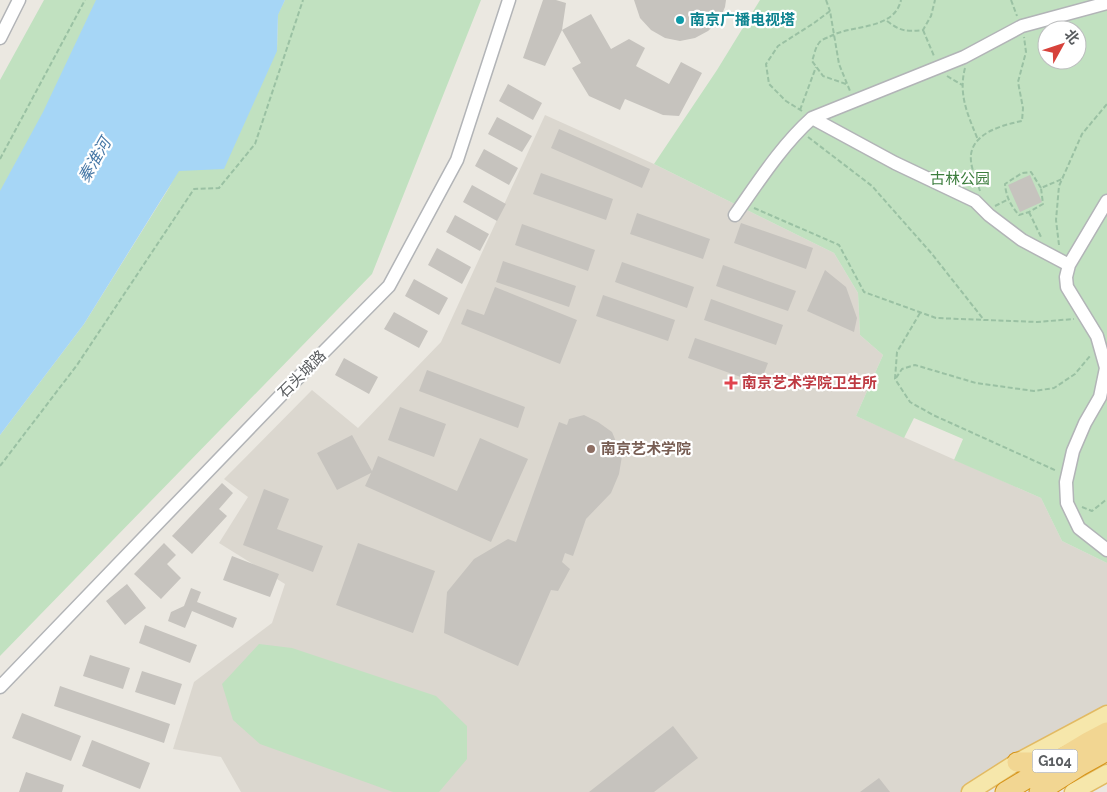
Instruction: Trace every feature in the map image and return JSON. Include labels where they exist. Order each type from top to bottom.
[{"type":"highway","name":"G104","points":[[1039,792],[1107,732]]},
{"type":"highway","name":"G104","points":[[1005,792],[1057,778],[1107,752]]},
{"type":"highway","points":[[1017,762],[1057,778]]},
{"type":"main road","points":[[970,792],[1017,762],[1107,714]]},
{"type":"main road","points":[[1073,792],[1107,773]]},
{"type":"street","points":[[0,38],[19,0]]},
{"type":"street","name":"石头城路","points":[[0,687],[264,412],[389,286],[457,160],[509,0]]},
{"type":"street","points":[[735,215],[779,152],[798,130],[812,118],[969,55],[1022,26],[1107,3]]},
{"type":"street","points":[[812,118],[895,162],[975,201],[1022,240],[1060,260],[1066,277],[1067,287],[1101,340],[1106,368],[1100,397],[1085,423],[1073,451],[1067,476],[1067,503],[1079,528],[1107,550]]},
{"type":"street","points":[[1060,260],[1107,201]]},
{"type":"path","points":[[0,159],[85,0]]},
{"type":"path","points":[[0,466],[78,365],[194,189],[219,188],[255,144],[303,0]]},
{"type":"path","points":[[826,0],[830,11],[839,64],[846,84],[856,101]]},
{"type":"path","points":[[846,84],[823,76],[812,61],[819,42],[848,29],[875,24],[889,19],[901,0]]},
{"type":"path","points":[[886,20],[898,30],[912,32],[923,30],[931,16],[935,0]]},
{"type":"path","points":[[1009,199],[986,210],[970,160],[973,145],[982,136],[1000,127],[1022,121],[1023,108],[1018,82],[1026,52],[1022,26],[1011,0]]},
{"type":"path","points":[[812,118],[786,100],[769,84],[766,64],[778,46],[814,24],[830,11]]},
{"type":"path","points":[[969,55],[962,80],[964,104],[978,140]]},
{"type":"path","points":[[800,110],[816,67]]},
{"type":"path","points":[[1060,260],[1056,220],[1059,186],[1082,134],[1107,104]]},
{"type":"path","points":[[798,130],[872,186],[932,254],[984,320]]},
{"type":"path","points":[[1031,172],[1041,188],[1043,204],[1019,215],[1011,206],[1009,199],[1005,184],[1022,173],[1031,172]]},
{"type":"path","points":[[1041,188],[1062,179]]},
{"type":"path","points":[[743,203],[838,245],[864,292],[920,313],[936,318],[1036,322],[1086,319]]},
{"type":"path","points":[[1029,212],[1060,260]]},
{"type":"path","points":[[920,313],[897,352],[895,379],[910,402],[933,415],[1067,476]]},
{"type":"path","points":[[895,379],[902,370],[915,365],[976,383],[1034,391],[1054,388],[1075,374],[1101,340]]},
{"type":"path","points":[[1066,494],[1081,507],[1092,511],[1107,499]]},
{"type":"shaded area","name":"南京艺术学院","points":[[545,115],[654,164],[834,253],[858,293],[860,335],[883,355],[856,416],[1041,498],[1062,541],[1107,563],[1107,707],[1067,726],[961,792],[241,792],[221,757],[173,749],[194,682],[272,623],[285,584],[219,543],[248,497],[224,479],[312,390],[358,428],[441,342]]},
{"type":"green space","points":[[44,0],[102,0],[277,51],[278,14],[285,0],[481,0],[372,274],[0,656],[0,435],[84,324],[172,183],[0,427],[0,80]]},
{"type":"green space","name":"古林公园","points":[[760,0],[1107,0],[1107,563],[1062,541],[1041,498],[954,460],[963,439],[914,418],[904,438],[856,416],[883,355],[860,335],[858,293],[834,253],[654,164],[717,70]]},
{"type":"green space","points":[[259,644],[292,648],[436,696],[467,726],[467,759],[439,792],[393,792],[260,744],[233,720],[222,684]]},
{"type":"water","name":"秦淮河","points":[[96,0],[285,0],[278,15],[277,51],[224,169],[179,171],[84,324],[0,435],[0,191],[43,112]]},
{"type":"building","points":[[543,0],[556,0],[566,3],[562,30],[545,66],[523,58]]},
{"type":"building","name":"南京广播电视塔","points":[[634,0],[726,0],[719,21],[708,31],[695,38],[680,41],[665,38],[651,30],[640,18]]},
{"type":"building","points":[[591,14],[611,49],[629,39],[645,48],[636,66],[669,84],[681,62],[702,73],[679,116],[663,115],[625,99],[620,110],[589,96],[572,68],[581,63],[562,30]]},
{"type":"building","points":[[508,84],[542,103],[533,120],[499,101]]},
{"type":"building","points":[[497,117],[532,136],[522,152],[488,134]]},
{"type":"building","points":[[559,129],[650,169],[642,188],[551,148]]},
{"type":"building","points":[[484,149],[518,168],[509,185],[475,166]]},
{"type":"building","points":[[541,173],[613,199],[606,220],[533,194]]},
{"type":"building","points":[[1030,175],[1042,202],[1020,212],[1008,185]]},
{"type":"building","points":[[472,185],[506,204],[497,221],[463,202]]},
{"type":"building","points":[[637,213],[710,239],[703,259],[630,234]]},
{"type":"building","points":[[455,215],[489,234],[480,251],[446,232]]},
{"type":"building","points":[[741,223],[813,248],[806,269],[734,243]]},
{"type":"building","points":[[522,224],[595,250],[588,271],[515,245]]},
{"type":"building","points":[[437,248],[471,267],[462,284],[428,265]]},
{"type":"building","points":[[503,261],[576,286],[569,307],[496,282]]},
{"type":"building","points":[[622,262],[694,287],[687,308],[615,282]]},
{"type":"building","points":[[723,265],[796,291],[788,311],[716,286]]},
{"type":"building","points":[[825,270],[846,287],[857,318],[854,332],[807,311]]},
{"type":"building","points":[[414,279],[448,298],[439,315],[405,296]]},
{"type":"building","points":[[495,287],[577,320],[560,364],[461,324],[467,309],[484,315]]},
{"type":"building","points":[[603,295],[675,320],[668,341],[596,316]]},
{"type":"building","points":[[711,299],[783,325],[776,345],[704,320]]},
{"type":"building","points":[[394,312],[428,331],[419,348],[384,329]]},
{"type":"building","points":[[695,338],[768,363],[760,384],[688,358]]},
{"type":"building","points":[[344,358],[378,377],[369,394],[335,375]]},
{"type":"building","points":[[427,370],[525,407],[518,428],[419,391]]},
{"type":"building","points":[[400,407],[446,424],[434,457],[388,440]]},
{"type":"building","points":[[584,415],[612,432],[622,456],[619,474],[611,493],[586,519],[573,556],[565,553],[562,562],[570,569],[558,591],[551,590],[518,666],[444,633],[447,592],[474,559],[508,539],[516,542],[559,422],[567,425],[569,419]]},
{"type":"building","points":[[352,435],[372,471],[378,456],[457,491],[480,438],[528,459],[491,542],[365,486],[371,473],[337,490],[317,453]]},
{"type":"building","points":[[222,483],[233,493],[219,509],[227,516],[192,554],[172,536]]},
{"type":"building","points":[[264,489],[289,499],[277,529],[323,546],[313,572],[243,545]]},
{"type":"building","points":[[164,543],[176,555],[167,564],[181,578],[161,599],[134,574]]},
{"type":"building","points":[[358,543],[435,571],[413,633],[336,605]]},
{"type":"building","points":[[232,556],[279,574],[270,597],[223,580]]},
{"type":"building","points":[[127,584],[146,608],[125,625],[106,601]]},
{"type":"building","points":[[191,588],[201,592],[197,602],[237,618],[233,628],[192,611],[185,628],[168,621],[171,612],[184,606]]},
{"type":"building","points":[[145,625],[197,645],[190,663],[139,643]]},
{"type":"building","points":[[90,655],[130,668],[123,689],[83,676]]},
{"type":"building","points":[[142,671],[182,684],[175,705],[135,692]]},
{"type":"building","points":[[60,686],[170,724],[164,743],[54,706]]},
{"type":"building","points":[[22,713],[81,736],[71,761],[12,738]]},
{"type":"building","points":[[673,726],[698,758],[654,792],[589,792]]},
{"type":"building","points":[[92,740],[150,763],[140,789],[82,766]]},
{"type":"building","points":[[26,772],[64,785],[62,792],[19,792]]},
{"type":"building","points":[[879,778],[890,792],[860,792]]},
{"type":"place","name":"南京广播电视塔","points":[[680,20]]},
{"type":"place","name":"南京艺术学院卫生所","points":[[731,383]]},
{"type":"place","name":"南京艺术学院","points":[[591,449]]}]
